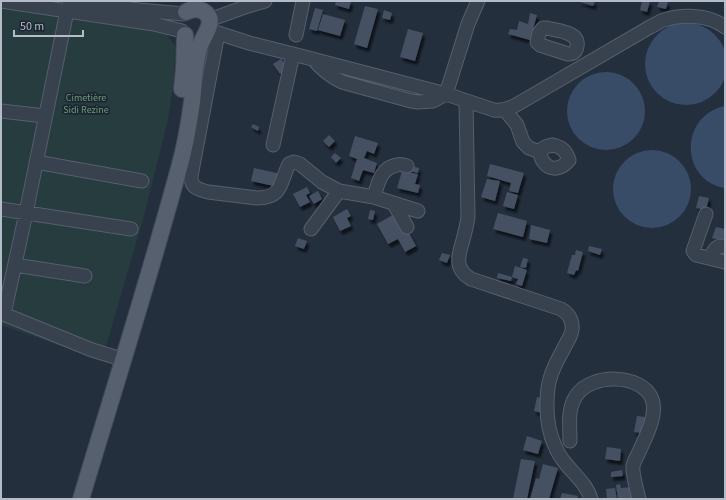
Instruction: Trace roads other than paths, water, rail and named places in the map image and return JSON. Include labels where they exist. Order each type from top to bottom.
[{"type":"main road","points":[[72,499],[154,228],[171,159],[181,104],[184,69],[183,33],[180,22],[186,9],[194,9],[207,21]]},
{"type":"main road","points":[[183,33],[188,37],[196,39],[207,21]]},
{"type":"main road","points":[[81,499],[146,287],[179,166],[192,103],[197,55],[207,21]]},
{"type":"street","points":[[1,1],[139,10],[186,9]]},
{"type":"street","points":[[207,21],[232,6],[265,1]]},
{"type":"street","points":[[296,35],[303,1]]},
{"type":"street","points":[[207,21],[249,43],[313,59],[323,70],[335,79],[342,82],[411,101],[426,102],[433,101],[446,94],[468,24],[478,1]]},
{"type":"street","points":[[68,6],[154,24],[183,33]]},
{"type":"street","points":[[68,6],[26,213],[3,314],[92,350],[115,357]]},
{"type":"street","points":[[446,94],[494,110],[506,110],[662,21],[695,17],[720,23],[725,27]]},
{"type":"street","points":[[207,21],[191,179],[194,186],[200,190],[208,192],[257,198],[269,197],[279,190],[289,164],[294,162],[300,164],[322,182],[339,191],[374,198],[418,211]]},
{"type":"street","points":[[574,53],[582,67]]},
{"type":"street","points":[[273,145],[293,54]]},
{"type":"street","points":[[466,101],[468,217],[459,252],[458,263],[463,273],[471,279],[561,308],[568,315],[572,325],[571,335],[554,367],[548,386],[547,406],[549,426],[555,446],[565,463],[587,490],[591,499]]},
{"type":"street","points":[[506,110],[517,125],[523,142],[529,148],[540,152]]},
{"type":"street","points":[[1,111],[45,116]]},
{"type":"street","points":[[36,162],[142,181]]},
{"type":"street","points":[[374,198],[379,179],[382,174],[389,168],[398,165],[407,166]]},
{"type":"street","points":[[311,229],[339,191]]},
{"type":"street","points":[[394,204],[407,227]]},
{"type":"street","points":[[1,209],[132,228]]},
{"type":"street","points":[[706,214],[693,251],[696,255],[725,262]]},
{"type":"street","points":[[711,258],[716,247],[725,247]]},
{"type":"street","points":[[15,265],[85,276]]},
{"type":"street","points":[[570,441],[569,413],[576,394],[586,386],[596,381],[612,379],[628,382],[643,388],[652,399],[654,414],[633,466],[633,474],[639,499]]},
{"type":"water","points":[[686,23],[702,26],[715,35],[724,48],[727,64],[724,80],[715,93],[702,102],[686,105],[670,102],[657,93],[648,80],[645,64],[648,48],[657,35],[670,26]]},
{"type":"water","points":[[606,72],[621,75],[634,83],[642,96],[645,111],[642,126],[634,139],[621,147],[606,150],[591,147],[578,139],[570,126],[567,111],[570,96],[578,83],[591,75]]},
{"type":"water","points":[[725,106],[725,188],[710,183],[699,173],[693,161],[691,147],[693,134],[700,121],[710,112]]},
{"type":"water","points":[[652,150],[667,153],[674,157],[684,167],[688,174],[691,189],[688,204],[684,211],[674,221],[667,225],[652,228],[637,225],[630,221],[620,211],[616,204],[613,189],[616,174],[620,167],[630,157],[637,153]]},
{"type":"park label","name":"Cimetière Sidi Rezine","points":[[86,102]]}]
